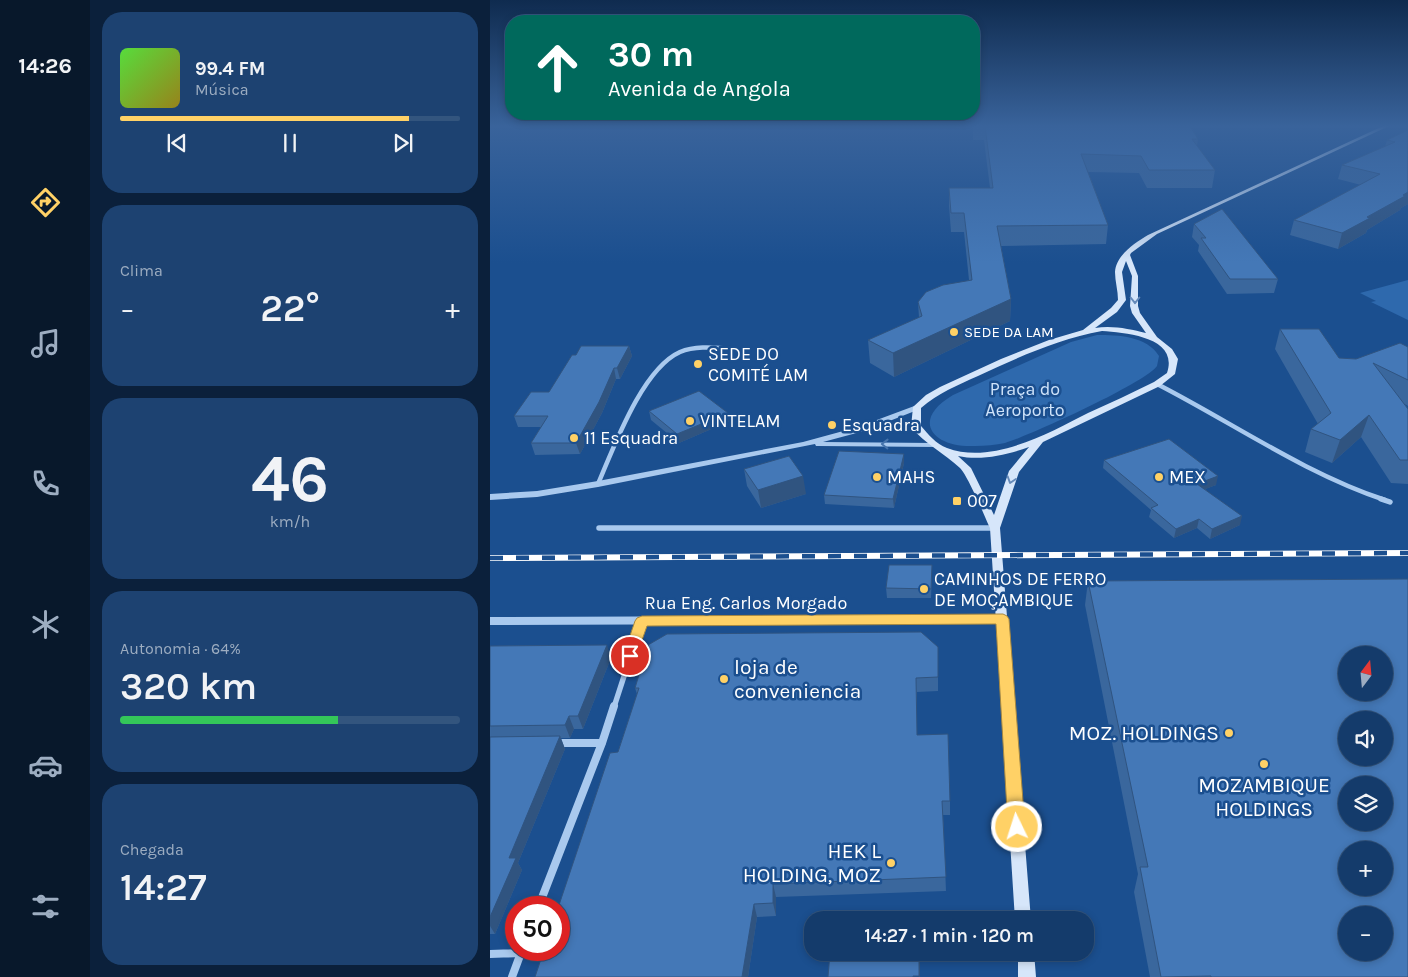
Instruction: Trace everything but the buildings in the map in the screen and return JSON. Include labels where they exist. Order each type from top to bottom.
[{"type":"main road","points":[[1085,331],[1107,315],[1122,300],[1119,268],[1126,256],[1140,242],[1155,232],[1287,172]]},
{"type":"main road","points":[[1126,256],[1135,276],[1134,306],[1136,313],[1156,340]]},
{"type":"main road","points":[[946,451],[971,454],[995,453],[1038,441],[1157,384],[1171,374],[1174,361],[1170,350],[1156,340],[1141,334],[1122,330],[1102,329],[1085,331],[1052,341],[999,363],[927,397],[917,407],[916,427],[934,445],[946,451],[966,468],[995,528],[1022,911]]},
{"type":"main road","points":[[995,528],[1014,471],[1038,441]]},
{"type":"main road","points":[[1026,961],[1027,977]]},
{"type":"street","points":[[598,484],[646,383],[659,367],[678,352],[690,348],[734,348]]},
{"type":"street","points":[[1157,384],[1204,408],[1314,471],[1349,488],[1390,502]]},
{"type":"street","points":[[490,497],[536,494],[598,484],[804,444],[862,430],[917,407]]},
{"type":"street","points":[[804,444],[934,445]]},
{"type":"street","points":[[600,528],[995,528]]},
{"type":"street","name":"Rua Eng. Carlos Morgado","points":[[490,621],[1003,619]]},
{"type":"street","points":[[543,896],[602,743],[642,621]]},
{"type":"street","points":[[546,743],[602,743]]},
{"type":"street","points":[[490,954],[505,953]]},
{"type":"street","points":[[512,977],[518,961]]},
{"type":"green space","points":[[1408,280],[1408,320],[1371,302],[1376,301],[1360,293]]},
{"type":"green space","name":"Praça do Aeroporto","points":[[1097,335],[1123,336],[1147,344],[1159,356],[1157,366],[1148,374],[1110,396],[1005,443],[983,446],[960,445],[948,443],[938,438],[932,431],[930,423],[932,414],[953,395],[1071,342]]},
{"type":"railway","points":[[490,558],[1408,553]]},
{"type":"place","name":"SEDE DA LAM","points":[[954,332]]},
{"type":"place","name":"SEDE DO COMITÉ LAM","points":[[698,364]]},
{"type":"place","name":"VINTELAM","points":[[690,421]]},
{"type":"place","name":"Esquadra","points":[[832,425]]},
{"type":"place","name":"11 Esquadra","points":[[574,438]]},
{"type":"place","name":"MAHS","points":[[877,477]]},
{"type":"place","name":"MEX","points":[[1159,477]]},
{"type":"place","name":"007","points":[[957,501]]},
{"type":"place","name":"CAMINHOS DE FERRO DE MOÇAMBIQUE","points":[[924,589]]},
{"type":"place","name":"loja de conveniencia","points":[[724,679]]},
{"type":"place","name":"MOZ. HOLDINGS","points":[[1229,733]]},
{"type":"place","name":"MOZAMBIQUE HOLDINGS","points":[[1264,764]]},
{"type":"place","name":"HEK L HOLDING, MOZ","points":[[891,863]]},
{"type":"route","points":[[630,656],[642,621],[1003,619],[1017,827]]}]
